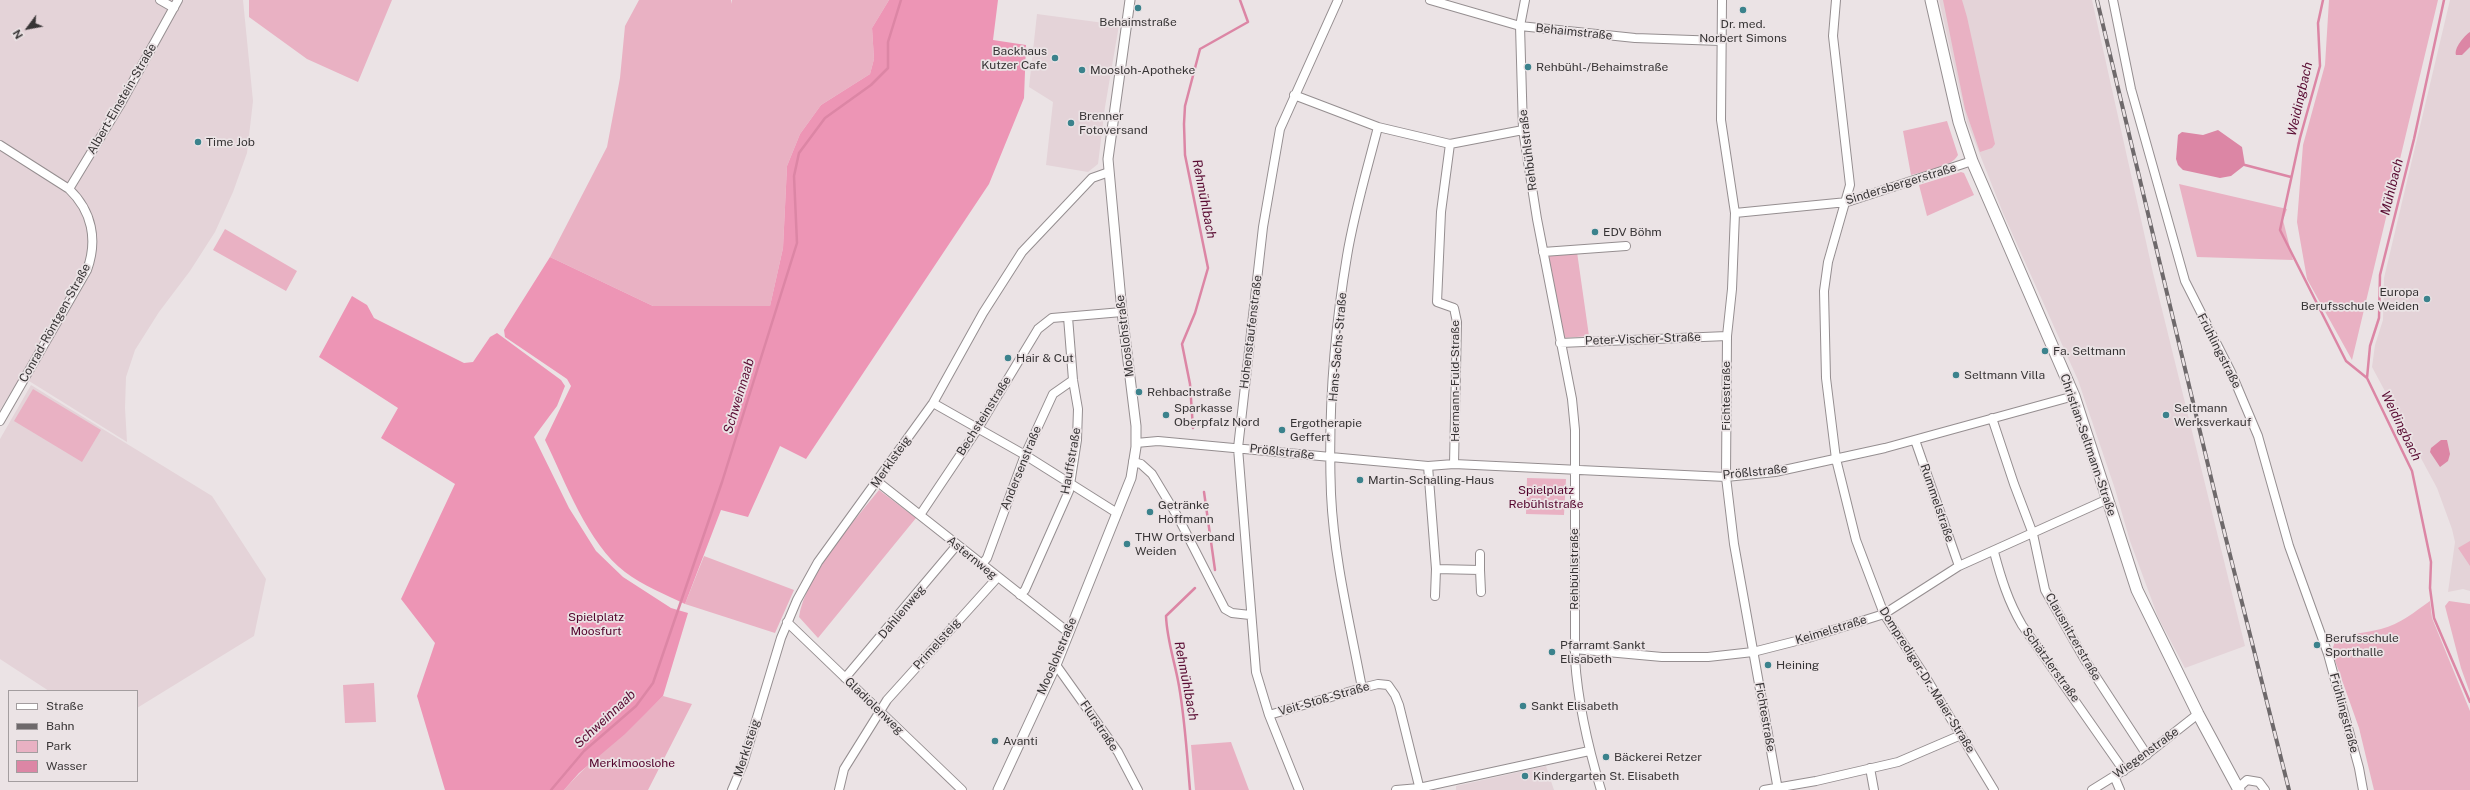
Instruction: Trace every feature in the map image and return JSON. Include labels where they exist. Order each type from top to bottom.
[{"type":"main road","name":"Christian-Seltmann-Straße","points":[[1931,0],[1959,122],[1972,161],[2074,396],[2137,590],[2198,714],[2238,789]]},
{"type":"street","points":[[160,0],[174,8]]},
{"type":"street","name":"Albert-Einstein-Straße","points":[[69,188],[120,105],[178,0]]},
{"type":"street","name":"Mooslohstraße","points":[[998,790],[1056,664],[1131,478],[1136,443],[1136,426],[1122,312],[1108,159],[1115,98],[1130,0]]},
{"type":"street","name":"Hohenstaufenstraße","points":[[1299,790],[1269,715],[1256,672],[1250,615],[1238,448],[1263,227],[1280,129],[1338,0]]},
{"type":"street","name":"Behaimstraße","points":[[1430,0],[1520,26],[1635,38],[1721,41]]},
{"type":"street","name":"Rehbühlstraße","points":[[1525,0],[1520,26],[1523,130],[1543,252],[1572,399],[1575,471],[1574,649],[1578,692],[1589,751],[1601,790]]},
{"type":"street","name":"Fichtestraße","points":[[1722,0],[1721,120],[1735,213],[1732,289],[1727,336],[1726,477],[1734,544],[1777,789]]},
{"type":"street","name":"Domprediger-Dr.-Maier-Straße","points":[[1836,0],[1833,36],[1850,185],[1847,202],[1828,262],[1824,291],[1826,378],[1836,460],[1856,540],[1884,614],[1994,790]]},
{"type":"street","name":"Frühlingstraße","points":[[2114,0],[2131,89],[2185,281],[2232,372],[2258,436],[2289,546],[2326,647],[2359,768],[2363,790]]},
{"type":"street","points":[[1294,95],[1378,127],[1450,144],[1523,130]]},
{"type":"street","name":"Hans-Sachs-Straße","points":[[1362,688],[1337,555],[1331,495],[1330,458],[1335,345],[1347,256],[1378,127]]},
{"type":"street","name":"Hermann-Fuld-Straße","points":[[1450,144],[1441,212],[1437,302],[1454,308],[1457,322],[1454,464]]},
{"type":"street","name":"Conrad-Röntgen-Straße","points":[[0,145],[69,188],[82,205],[91,225],[93,246],[90,261],[0,421]]},
{"type":"street","name":"Sindersbergerstraße","points":[[1735,213],[1847,202],[1972,161]]},
{"type":"street","name":"Merklsteig","points":[[732,790],[743,764],[787,622],[818,562],[878,482],[933,403],[983,313],[1022,252],[1092,178],[1109,172]]},
{"type":"street","points":[[1543,252],[1626,246]]},
{"type":"street","name":"Bechsteinstraße","points":[[920,515],[977,430],[1038,329],[1052,318],[1122,312]]},
{"type":"street","name":"Hauffstraße","points":[[1020,595],[1048,539],[1069,491],[1077,440],[1078,410],[1073,380],[1068,317]]},
{"type":"street","name":"Peter-Vischer-Straße","points":[[1560,343],[1727,336]]},
{"type":"street","name":"Andersenstraße","points":[[982,564],[987,558],[1025,455],[1053,394],[1073,380]]},
{"type":"street","name":"Prößlstraße","points":[[1136,443],[1158,441],[1428,466],[1454,464],[1575,471],[1726,477],[1775,472],[1836,460],[1915,440],[2074,396]]},
{"type":"street","points":[[933,403],[977,430],[1025,455],[1117,513]]},
{"type":"street","name":"Clausnitzerstraße","points":[[1992,418],[2014,484],[2033,534],[2045,590],[2059,618],[2147,755]]},
{"type":"street","name":"Rummelstraße","points":[[1915,440],[1959,566]]},
{"type":"street","points":[[1133,462],[1141,464],[1152,474],[1179,519],[1225,609],[1232,613],[1250,615]]},
{"type":"street","points":[[1428,466],[1436,569],[1435,596]]},
{"type":"street","name":"Asternweg","points":[[878,482],[982,564],[997,578],[1068,632]]},
{"type":"street","name":"Keimelstraße","points":[[1574,649],[1662,657],[1708,657],[1753,652],[1808,638],[1884,614],[1959,566],[1994,552],[2108,499]]},
{"type":"street","name":"Dahlienweg","points":[[845,678],[957,545]]},
{"type":"street","name":"Schätzlerstraße","points":[[1994,552],[2002,584],[2018,618],[2124,771]]},
{"type":"street","points":[[1480,554],[1481,592]]},
{"type":"street","points":[[1436,569],[1480,570]]},
{"type":"street","name":"Primelsteig","points":[[839,790],[844,769],[888,700],[997,578]]},
{"type":"street","name":"Gladiolenweg","points":[[787,622],[962,790]]},
{"type":"street","name":"Flurstraße","points":[[1056,664],[1118,752],[1138,790]]},
{"type":"street","name":"Veit-Stoß-Straße","points":[[1269,715],[1362,688],[1384,684],[1391,688],[1395,695],[1420,789]]},
{"type":"street","name":"Wiegenstraße","points":[[2092,790],[2147,755],[2198,714]]},
{"type":"street","points":[[1764,790],[1777,789],[1898,762],[1961,735]]},
{"type":"street","points":[[1396,790],[1420,789],[1589,751]]},
{"type":"street","points":[[1870,768],[1874,790]]},
{"type":"street","points":[[2114,776],[2120,790]]},
{"type":"street","points":[[2238,789],[2247,780],[2259,782],[2265,790]]},
{"type":"shaded area","points":[[0,0],[243,0],[253,101],[247,153],[233,192],[215,232],[190,271],[159,312],[135,350],[126,377],[125,408],[127,442],[21,376],[0,410]]},
{"type":"shaded area","points":[[1939,0],[2092,0],[2153,273],[2245,646],[2185,668],[2158,617],[2130,541],[2115,489],[2078,380],[2003,213],[1967,122]]},
{"type":"shaded area","name":"Europa Berufsschule Weiden","points":[[2450,0],[2470,0],[2470,591],[2463,589],[2448,592],[2455,542],[2452,529],[2437,488],[2372,367],[2375,345],[2383,320],[2384,278]]},
{"type":"shaded area","points":[[1037,14],[1119,25],[1105,107],[1098,164],[1088,172],[1046,165],[1053,102],[1029,87]]},
{"type":"shaded area","points":[[31,385],[212,496],[266,579],[254,636],[138,707],[138,690],[47,690],[0,659],[0,439]]},
{"type":"shaded area","name":"Kindergarten St. Elisabeth","points":[[1546,766],[1554,790],[1456,790],[1456,786]]},
{"type":"green space","points":[[249,0],[392,0],[358,82],[307,59],[249,17]]},
{"type":"green space","points":[[639,0],[731,0],[731,4],[732,0],[889,0],[872,28],[874,59],[870,74],[821,105],[800,134],[787,166],[783,248],[770,306],[653,306],[550,257],[607,147],[620,78],[625,26]]},
{"type":"green space","points":[[889,0],[998,0],[993,40],[1026,45],[1024,98],[989,184],[806,459],[780,446],[748,517],[721,510],[685,604],[646,585],[625,572],[612,560],[589,529],[569,492],[545,440],[571,386],[567,379],[505,337],[504,330],[550,257],[653,306],[770,306],[783,248],[787,166],[800,134],[821,105],[870,74],[874,59],[872,28]]},
{"type":"green space","points":[[1943,0],[1962,0],[1967,17],[1995,144],[1992,148],[1980,152],[1965,109]]},
{"type":"green space","points":[[2329,0],[2438,0],[2352,360],[2307,279],[2297,222],[2303,145],[2325,65]]},
{"type":"green space","points":[[1947,121],[1958,155],[1950,163],[1944,166],[1911,175],[1903,131]]},
{"type":"green space","points":[[1961,172],[1964,173],[1974,195],[1927,216],[1919,185]]},
{"type":"green space","points":[[2179,184],[2287,209],[2283,220],[2293,260],[2197,257]]},
{"type":"green space","points":[[225,229],[297,271],[286,291],[213,250]]},
{"type":"green space","points":[[1577,252],[1589,336],[1563,338],[1548,255]]},
{"type":"green space","name":"Spielplatz Moosfurt","points":[[352,296],[367,305],[374,318],[464,363],[473,362],[490,337],[497,333],[561,380],[565,386],[557,406],[534,437],[569,508],[596,551],[623,577],[671,608],[688,613],[663,696],[625,734],[579,773],[564,790],[445,790],[417,696],[435,643],[401,599],[455,484],[381,438],[398,408],[319,357]]},
{"type":"green space","points":[[33,389],[101,430],[82,462],[14,421]]},
{"type":"green space","name":"Spielplatz Rebühlstraße","points":[[1527,478],[1566,479],[1564,515],[1526,514]]},
{"type":"green space","points":[[879,490],[916,518],[818,638],[799,617],[803,601],[810,585],[832,550]]},
{"type":"green space","points":[[2470,541],[2470,566],[2458,548]]},
{"type":"green space","points":[[704,556],[794,590],[775,633],[685,604]]},
{"type":"green space","points":[[2430,601],[2432,618],[2470,711],[2470,790],[2374,790],[2359,728],[2332,652],[2335,640],[2358,633],[2388,627],[2407,617]]},
{"type":"green space","points":[[2449,601],[2470,604],[2470,693],[2461,668],[2445,606]]},
{"type":"green space","points":[[374,683],[376,722],[345,723],[343,685]]},
{"type":"green space","name":"Merklmooslohe","points":[[663,696],[692,704],[648,790],[564,790],[588,765]]},
{"type":"green space","points":[[1231,742],[1249,790],[1195,790],[1191,745]]},
{"type":"water","points":[[2470,32],[2470,47],[2462,55],[2456,55],[2456,49],[2462,39]]},
{"type":"water","points":[[2218,130],[2242,147],[2245,165],[2231,176],[2220,178],[2183,170],[2178,165],[2176,159],[2178,135],[2182,132],[2203,135]]},
{"type":"water","points":[[2441,440],[2447,440],[2450,454],[2448,461],[2440,467],[2430,452],[2431,448]]},
{"type":"waterway","name":"Schweinnaab","points":[[551,790],[584,751],[636,706],[653,683],[722,482],[797,243],[794,176],[799,153],[825,118],[871,85],[888,68],[888,42],[901,0]]},
{"type":"waterway","name":"Rehmühlbach","points":[[1193,428],[1190,384],[1182,344],[1195,313],[1208,268],[1185,155],[1185,106],[1200,49],[1248,22],[1240,0]]},
{"type":"waterway","name":"Weidingbach","points":[[2323,0],[2318,23],[2320,66],[2300,138],[2280,230],[2346,361],[2367,378],[2412,471],[2431,562],[2430,588],[2434,618],[2470,702]]},
{"type":"waterway","name":"Mühlbach","points":[[2367,378],[2370,346],[2379,318],[2380,275],[2414,139],[2444,0]]},
{"type":"waterway","name":"Weidingbach","points":[[2245,165],[2291,177]]},
{"type":"waterway","name":"Rehmühlbach","points":[[1204,492],[1215,570]]},
{"type":"waterway","name":"Rehmühlbach","points":[[1190,790],[1181,699],[1168,634],[1166,616],[1195,588]]},
{"type":"railway","points":[[2097,0],[2219,511],[2289,790]]},
{"type":"place","name":"Behaimstraße","points":[[1138,8]]},
{"type":"place","name":"Dr. med. Norbert Simons","points":[[1743,10]]},
{"type":"place","name":"Backhaus Kutzer Cafe","points":[[1055,58]]},
{"type":"place","name":"Rehbühl-/Behaimstraße","points":[[1528,67]]},
{"type":"place","name":"Moosloh-Apotheke","points":[[1082,70]]},
{"type":"place","name":"Brenner Fotoversand","points":[[1071,123]]},
{"type":"place","name":"Time Job","points":[[198,142]]},
{"type":"place","name":"EDV Böhm","points":[[1595,232]]},
{"type":"place","name":"Europa Berufsschule Weiden","points":[[2427,299]]},
{"type":"place","name":"Fa. Seltmann","points":[[2045,351]]},
{"type":"place","name":"Hair & Cut","points":[[1008,358]]},
{"type":"place","name":"Seltmann Villa","points":[[1956,375]]},
{"type":"place","name":"Rehbachstraße","points":[[1139,392]]},
{"type":"place","name":"Sparkasse Oberpfalz Nord","points":[[1166,415]]},
{"type":"place","name":"Seltmann Werksverkauf","points":[[2166,415]]},
{"type":"place","name":"Ergotherapie Geffert","points":[[1282,430]]},
{"type":"place","name":"Martin-Schalling-Haus","points":[[1360,480]]},
{"type":"place","name":"Getränke Hoffmann","points":[[1150,512]]},
{"type":"place","name":"THW Ortsverband Weiden","points":[[1127,544]]},
{"type":"place","name":"Berufsschule Sporthalle","points":[[2317,645]]},
{"type":"place","name":"Pfarramt Sankt Elisabeth","points":[[1552,652]]},
{"type":"place","name":"Heining","points":[[1768,665]]},
{"type":"place","name":"Sankt Elisabeth","points":[[1523,706]]},
{"type":"place","name":"Avanti","points":[[995,741]]},
{"type":"place","name":"Bäckerei Retzer","points":[[1606,757]]},
{"type":"place","name":"Kindergarten St. Elisabeth","points":[[1525,776]]}]
